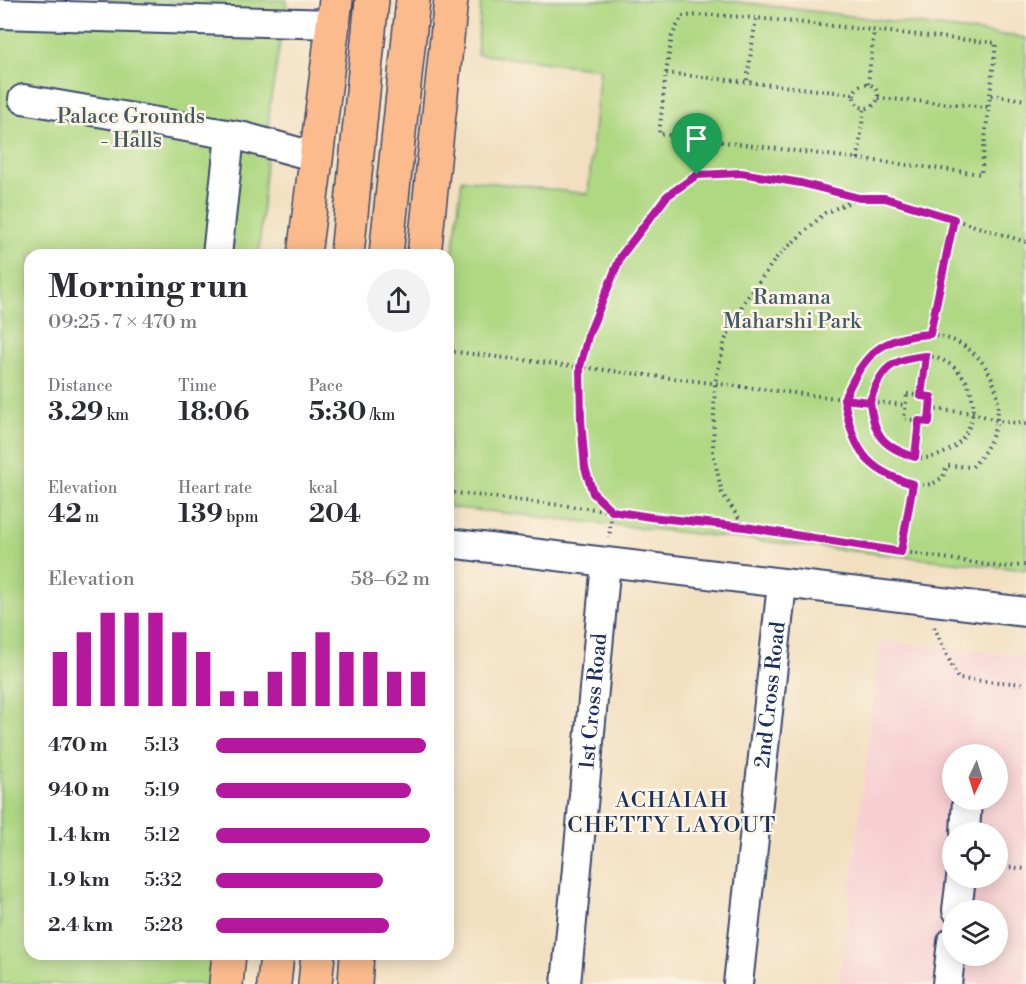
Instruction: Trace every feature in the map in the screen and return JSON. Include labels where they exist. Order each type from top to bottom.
[{"type":"highway","points":[[347,249],[372,0]]},
{"type":"highway","points":[[387,249],[413,0]]},
{"type":"highway","points":[[425,249],[451,0]]},
{"type":"highway","points":[[305,249],[334,12]]},
{"type":"highway","points":[[226,984],[228,960]]},
{"type":"highway","points":[[274,984],[276,960]]},
{"type":"highway","points":[[315,984],[317,960]]},
{"type":"highway","points":[[354,984],[356,960]]},
{"type":"street","points":[[0,14],[206,10],[334,12]]},
{"type":"street","points":[[22,99],[230,135],[316,157]]},
{"type":"street","points":[[218,249],[230,135]]},
{"type":"street","points":[[454,544],[1026,612]]},
{"type":"street","name":"1st Cross Road","points":[[566,984],[606,563]]},
{"type":"street","name":"2nd Cross Road","points":[[738,984],[782,584]]},
{"type":"street","points":[[947,984],[949,966]]},
{"type":"path","points":[[713,15],[756,18],[996,43],[981,174],[659,134],[672,36],[682,16],[713,15]]},
{"type":"path","points":[[747,80],[756,18]]},
{"type":"path","points":[[868,84],[874,30]]},
{"type":"path","points":[[666,73],[747,80],[853,94]]},
{"type":"path","points":[[868,84],[876,88],[878,98],[873,105],[864,108],[855,103],[853,94],[858,86],[868,84]]},
{"type":"path","points":[[991,95],[1026,100]]},
{"type":"path","points":[[878,98],[990,107]]},
{"type":"path","points":[[858,159],[864,108]]},
{"type":"path","points":[[612,511],[593,493],[585,468],[580,367],[588,336],[621,256],[667,196],[697,175],[741,173],[801,183],[859,198],[885,198],[1026,242]]},
{"type":"path","points":[[745,527],[722,493],[713,453],[714,383],[725,340],[744,302],[777,258],[825,213],[859,198]]},
{"type":"path","points":[[930,334],[954,219]]},
{"type":"path","points":[[930,334],[952,339],[972,351],[987,369],[996,390],[999,421],[993,437],[972,467],[946,466],[943,477],[932,484],[913,484],[894,479],[876,468],[862,454],[852,436],[844,399],[855,375],[868,356],[886,343],[907,335],[930,334]]},
{"type":"path","points":[[454,352],[905,405]]},
{"type":"path","points":[[921,396],[926,356]]},
{"type":"path","points":[[926,356],[946,361],[962,374],[971,392],[973,413],[966,432],[953,447],[936,456],[915,457],[897,451],[882,439],[872,421],[870,402],[876,383],[888,367],[906,358],[926,356]]},
{"type":"path","points":[[907,394],[931,397],[929,422],[904,419],[905,405],[907,394]]},
{"type":"path","points":[[930,409],[973,413],[999,421],[1026,424]]},
{"type":"path","points":[[915,457],[919,421]]},
{"type":"path","points":[[901,552],[913,484]]},
{"type":"path","points":[[454,493],[745,527],[1001,567],[1026,565]]},
{"type":"path","points":[[921,600],[958,679],[1026,684]]},
{"type":"path","points":[[1008,867],[1026,869]]},
{"type":"shaded area","points":[[881,641],[1026,657],[1026,984],[839,984]]},
{"type":"green space","name":"Palace Grounds - Halls","points":[[0,0],[287,0],[270,104],[259,249],[24,249],[24,960],[211,960],[209,984],[0,984]]},
{"type":"green space","name":"Ramana Maharshi Park","points":[[481,0],[723,0],[1026,38],[1026,570],[454,508],[453,249],[462,179],[588,194],[600,69],[477,54]]},
{"type":"district","name":"ACHAIAH CHETTY LAYOUT","points":[[672,812]]},
{"type":"route","points":[[697,175],[667,196],[621,256],[588,336],[580,367],[581,420],[585,468],[593,493],[612,511],[745,527],[901,552],[913,484],[894,479],[876,468],[862,454],[852,436],[844,399],[870,402],[872,421],[882,439],[897,451],[915,457],[919,421],[929,422],[931,397],[921,396],[926,356],[906,358],[888,367],[876,383],[870,402],[844,399],[855,375],[868,356],[886,343],[907,335],[930,334],[954,219],[885,198],[859,198],[801,183],[741,173],[697,175]]}]
